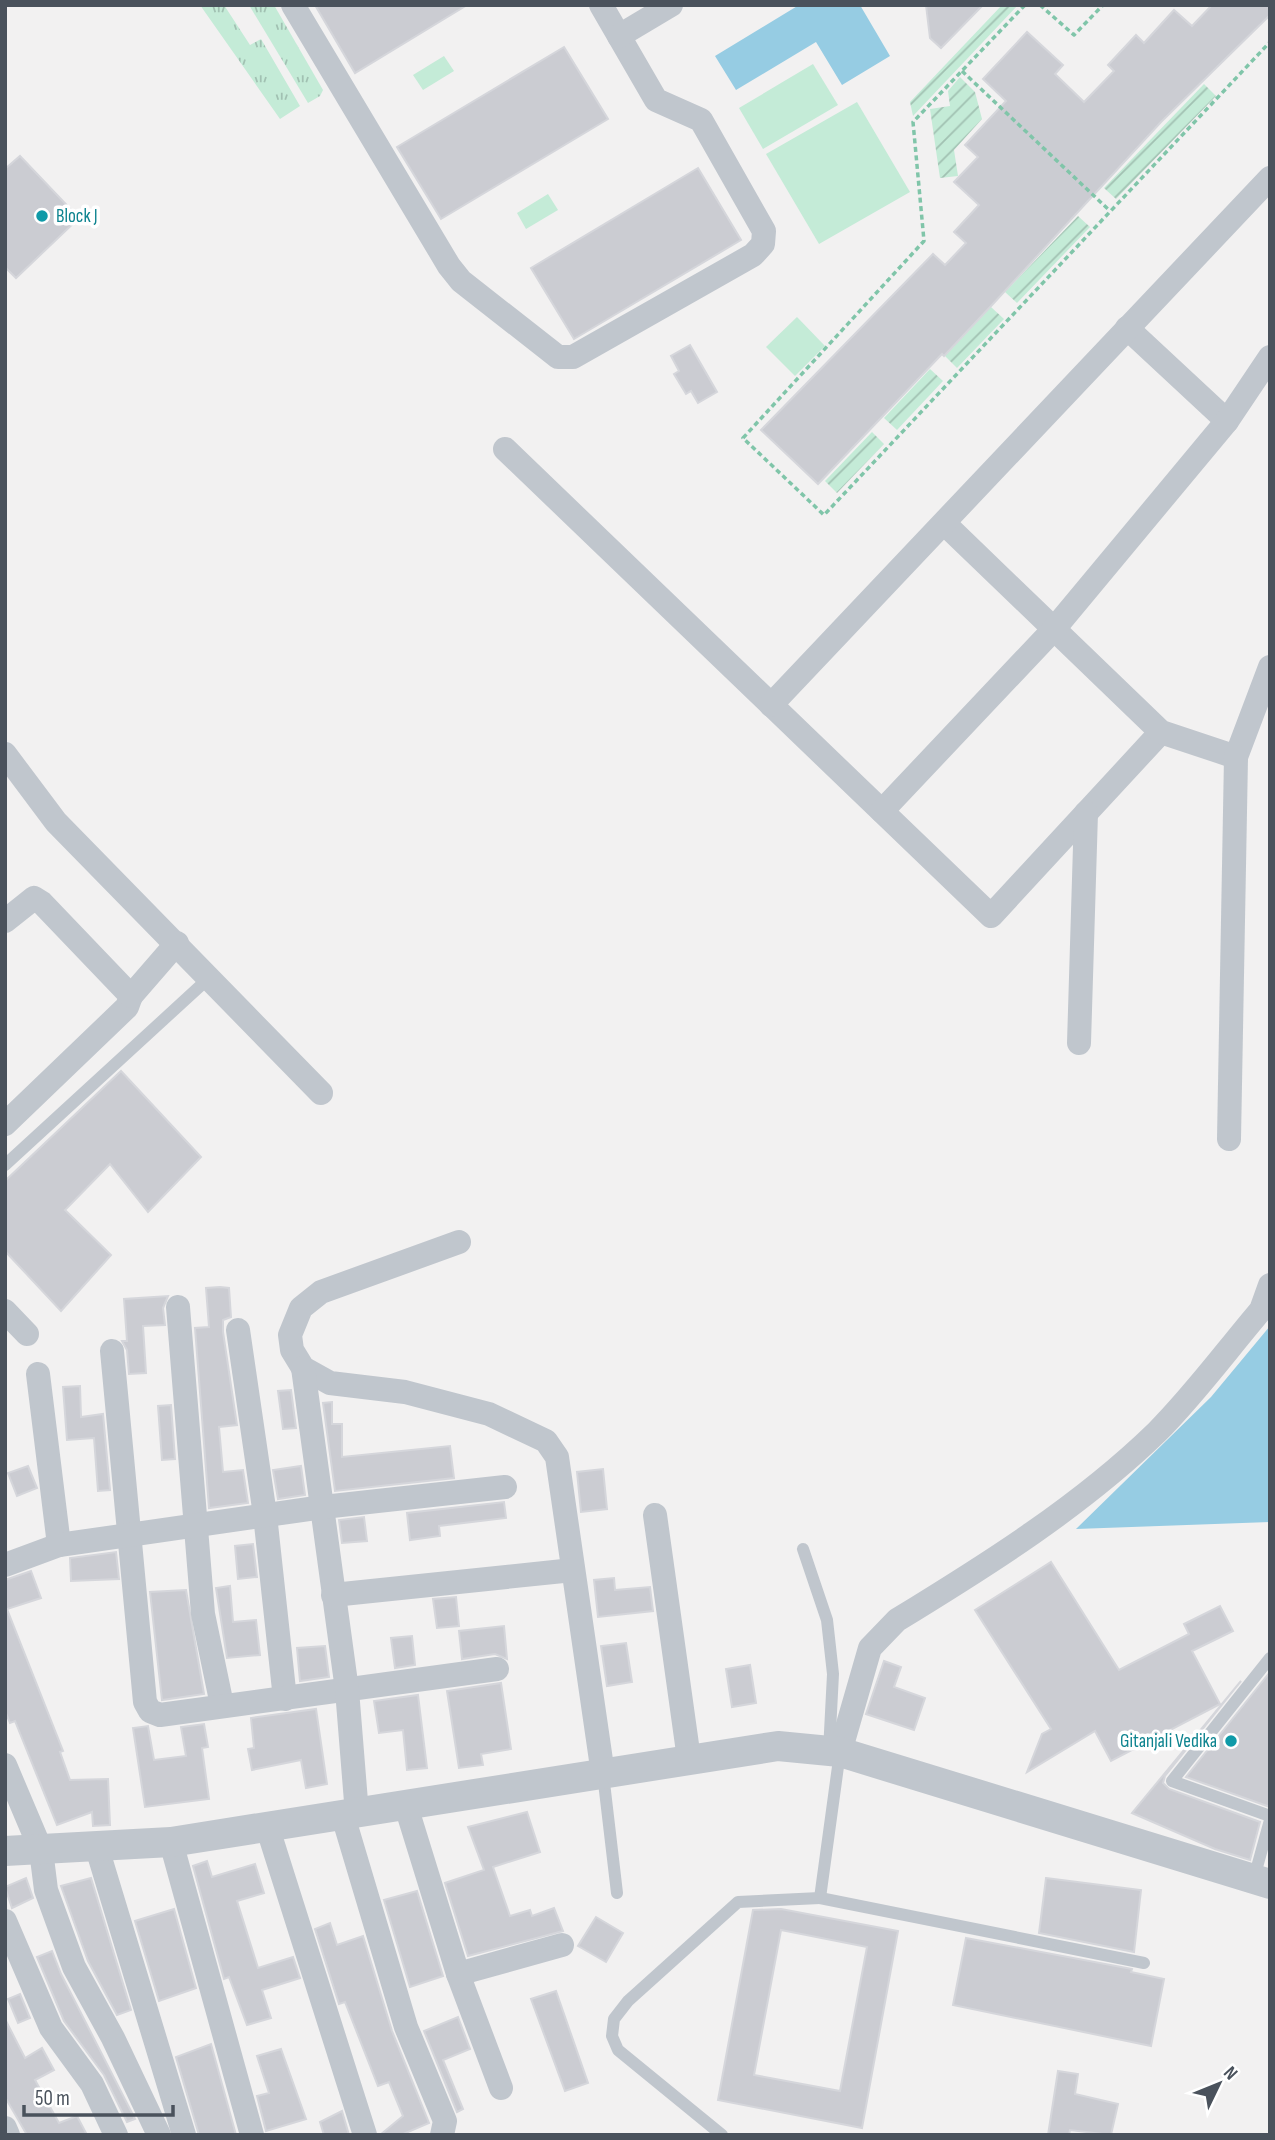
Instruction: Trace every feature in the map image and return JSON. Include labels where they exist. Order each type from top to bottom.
[{"type":"street","points":[[293,5],[449,266],[461,281],[558,357],[573,357],[753,255],[763,244],[764,231],[701,120],[656,100],[601,5]]},
{"type":"street","points":[[619,36],[671,5]]},
{"type":"street","points":[[771,705],[1270,178]]},
{"type":"street","points":[[1127,328],[1227,421]]},
{"type":"street","points":[[882,811],[1054,629],[1227,421],[1270,357]]},
{"type":"street","points":[[505,449],[991,916],[1161,732]]},
{"type":"street","points":[[945,524],[1161,732],[1236,757]]},
{"type":"street","points":[[1229,1139],[1236,757],[1270,667]]},
{"type":"street","points":[[5,754],[56,822],[321,1093]]},
{"type":"street","points":[[1079,1043],[1086,813]]},
{"type":"street","points":[[5,921],[34,898],[42,902],[131,996]]},
{"type":"street","points":[[5,1124],[127,1007],[131,996],[177,943]]},
{"type":"street","points":[[442,2135],[445,2122],[406,2027],[350,1815],[347,1690],[303,1368],[292,1350],[290,1335],[301,1308],[321,1292],[459,1242]]},
{"type":"street","points":[[835,1752],[870,1648],[882,1633],[897,1619],[1031,1533],[1101,1481],[1156,1432],[1261,1310],[1270,1285]]},
{"type":"street","points":[[178,1307],[203,1614],[222,1705]]},
{"type":"street","points":[[5,1311],[27,1334]]},
{"type":"street","points":[[238,1330],[265,1515],[285,1699]]},
{"type":"street","points":[[112,1351],[145,1702],[150,1710],[160,1715],[497,1669]]},
{"type":"street","points":[[303,1368],[330,1383],[405,1392],[489,1414],[546,1441],[557,1457],[603,1773]]},
{"type":"street","points":[[38,1374],[59,1545]]},
{"type":"street","points":[[5,1565],[59,1545],[323,1507],[505,1487]]},
{"type":"street","points":[[655,1516],[689,1759]]},
{"type":"street","points":[[333,1595],[573,1570]]},
{"type":"street","points":[[5,1851],[171,1842],[268,1829],[778,1746],[835,1752],[1262,1881]]},
{"type":"street","points":[[5,1765],[41,1850],[46,1890],[74,1967],[118,2049],[159,2135]]},
{"type":"street","points":[[406,1806],[458,1974],[501,2088]]},
{"type":"street","points":[[268,1829],[365,2135]]},
{"type":"street","points":[[171,1842],[252,2135]]},
{"type":"street","points":[[97,1848],[184,2135]]},
{"type":"street","points":[[5,1922],[51,2028],[92,2084],[116,2135]]},
{"type":"street","points":[[458,1974],[562,1945]]},
{"type":"street","points":[[5,2128],[8,2135]]},
{"type":"lane","points":[[5,1165],[210,977]]},
{"type":"lane","points":[[803,1549],[827,1620],[833,1674],[835,1752],[820,1898]]},
{"type":"lane","points":[[1262,1881],[1270,1818],[1172,1781],[1270,1658]]},
{"type":"lane","points":[[603,1773],[617,1893]]},
{"type":"lane","points":[[722,2135],[618,2050],[612,2036],[614,2019],[655,1974],[738,1902],[820,1898],[1143,1963]]},
{"type":"path","points":[[1025,5],[913,122],[924,241],[743,438],[824,516],[1270,42]]},
{"type":"path","points":[[1040,5],[1074,35],[1102,5]]},
{"type":"path","points":[[962,71],[1110,211]]},
{"type":"green space","points":[[200,5],[224,5],[250,45],[261,39],[300,106],[280,119]]},
{"type":"green space","points":[[249,5],[274,5],[323,90],[320,96],[308,103]]},
{"type":"green space","points":[[1002,5],[1018,5],[913,116],[910,102]]},
{"type":"green space","points":[[444,56],[454,71],[423,90],[413,75]]},
{"type":"green space","points":[[813,64],[838,105],[763,149],[739,108]]},
{"type":"green space","points":[[960,77],[975,92],[982,119],[954,150],[958,176],[940,178],[930,109],[950,106],[948,91]]},
{"type":"green space","points":[[1204,84],[1216,96],[1116,199],[1104,188]]},
{"type":"green space","points":[[857,102],[910,192],[819,244],[766,154]]},
{"type":"green space","points":[[548,194],[558,210],[526,229],[517,213]]},
{"type":"green space","points":[[1078,216],[1090,227],[1017,303],[1005,292]]},
{"type":"green space","points":[[991,307],[1004,319],[957,368],[945,356]]},
{"type":"green space","points":[[797,317],[825,346],[795,376],[766,347]]},
{"type":"green space","points":[[930,369],[943,381],[897,430],[884,418]]},
{"type":"green space","points":[[872,432],[884,444],[837,493],[825,481]]},
{"type":"water","points":[[799,5],[860,5],[890,56],[842,85],[816,42],[736,90],[715,56]]},
{"type":"water","points":[[1270,1326],[1270,1522],[1076,1529],[1211,1397]]},
{"type":"building","points":[[315,5],[467,5],[355,73]]},
{"type":"building","points":[[926,5],[983,5],[941,48],[930,38]]},
{"type":"building","points":[[1212,5],[1270,5],[1270,15],[1161,122],[944,356],[942,354],[818,484],[761,430],[933,254],[945,265],[966,243],[954,232],[979,205],[954,182],[978,157],[965,145],[1006,101],[983,79],[1027,32],[1063,65],[1055,74],[1084,102],[1114,71],[1108,65],[1136,35],[1144,43],[1174,10],[1192,26]]},
{"type":"building","points":[[564,47],[608,119],[441,219],[397,147]]},
{"type":"building","name":"Block J","points":[[20,156],[79,218],[16,278],[5,267],[5,169]]},
{"type":"building","points":[[698,168],[741,240],[574,339],[531,268]]},
{"type":"building","points":[[690,345],[717,392],[698,403],[691,391],[686,394],[674,374],[679,371],[671,356]]},
{"type":"building","points":[[121,1071],[201,1157],[148,1212],[110,1164],[65,1210],[111,1255],[61,1311],[5,1251],[5,1181]]},
{"type":"building","points":[[206,1288],[229,1288],[231,1317],[223,1320],[223,1332],[237,1425],[219,1427],[223,1472],[243,1470],[248,1503],[209,1508],[195,1328],[209,1327]]},
{"type":"building","points":[[168,1296],[163,1308],[165,1325],[143,1326],[146,1373],[129,1374],[127,1350],[122,1341],[127,1341],[124,1299]]},
{"type":"building","points":[[80,1386],[81,1417],[103,1414],[110,1490],[98,1491],[94,1438],[67,1440],[63,1387]]},
{"type":"building","points":[[291,1390],[296,1428],[283,1429],[278,1391]]},
{"type":"building","points":[[332,1402],[332,1424],[342,1424],[342,1457],[450,1446],[454,1478],[335,1491],[323,1403]]},
{"type":"building","points":[[171,1405],[175,1459],[162,1460],[158,1406]]},
{"type":"building","points":[[28,1466],[37,1488],[17,1496],[8,1473]]},
{"type":"building","points":[[301,1466],[305,1495],[278,1499],[273,1470]]},
{"type":"building","points":[[603,1469],[607,1509],[581,1512],[577,1472]]},
{"type":"building","points":[[504,1502],[506,1518],[439,1526],[440,1536],[410,1540],[407,1513]]},
{"type":"building","points":[[364,1517],[367,1541],[342,1543],[339,1520]]},
{"type":"building","points":[[253,1544],[257,1577],[238,1579],[235,1546]]},
{"type":"building","points":[[116,1552],[119,1579],[71,1581],[70,1558]]},
{"type":"building","points":[[1051,1562],[1119,1670],[1189,1634],[1184,1624],[1220,1606],[1233,1631],[1192,1651],[1220,1704],[1111,1761],[1095,1731],[1027,1772],[1042,1734],[1051,1729],[975,1610]]},
{"type":"building","points":[[31,1571],[41,1598],[7,1609],[63,1751],[60,1752],[70,1780],[108,1779],[110,1825],[93,1826],[92,1812],[57,1825],[15,1721],[10,1723],[5,1711],[5,1580]]},
{"type":"building","points":[[614,1578],[615,1590],[650,1587],[653,1611],[598,1617],[594,1580]]},
{"type":"building","points":[[230,1586],[233,1622],[256,1620],[260,1655],[227,1658],[216,1588]]},
{"type":"building","points":[[186,1590],[204,1694],[162,1700],[150,1592]]},
{"type":"building","points":[[456,1597],[459,1626],[437,1628],[433,1599]]},
{"type":"building","points":[[504,1626],[507,1659],[495,1654],[462,1659],[459,1631]]},
{"type":"building","points":[[412,1636],[415,1665],[395,1668],[391,1638]]},
{"type":"building","points":[[626,1643],[632,1682],[607,1686],[601,1646]]},
{"type":"building","points":[[325,1646],[329,1677],[300,1681],[297,1648]]},
{"type":"building","points":[[884,1661],[901,1667],[894,1687],[925,1698],[914,1730],[866,1714]]},
{"type":"building","points":[[750,1665],[756,1703],[732,1707],[726,1669]]},
{"type":"building","points":[[1270,1672],[1270,1807],[1186,1777]]},
{"type":"building","points":[[1241,1681],[1165,1776],[1163,1783],[1169,1789],[1260,1822],[1250,1860],[1215,1849],[1132,1813]]},
{"type":"building","points":[[501,1683],[511,1749],[481,1754],[483,1765],[459,1768],[447,1691]]},
{"type":"building","points":[[418,1695],[427,1768],[407,1770],[403,1730],[379,1733],[374,1701]]},
{"type":"building","points":[[316,1709],[327,1784],[306,1788],[301,1760],[252,1770],[248,1749],[254,1748],[251,1718]]},
{"type":"building","points":[[204,1724],[208,1747],[202,1748],[209,1799],[145,1807],[133,1728],[148,1726],[154,1760],[186,1756],[181,1727]]},
{"type":"building","points":[[527,1812],[540,1852],[493,1867],[510,1916],[530,1910],[532,1916],[554,1908],[563,1931],[468,1956],[445,1883],[484,1870],[468,1827]]},
{"type":"building","points":[[207,1861],[212,1877],[255,1864],[264,1893],[237,1901],[258,1968],[293,1957],[300,1978],[262,1990],[271,2018],[247,2025],[229,1977],[224,1979],[193,1866]]},
{"type":"building","points":[[26,1878],[33,1898],[12,1908],[5,1887]]},
{"type":"building","points":[[91,1878],[131,2010],[117,2015],[88,1961],[61,1886]]},
{"type":"building","points":[[1046,1878],[1141,1890],[1134,1952],[1039,1933]]},
{"type":"building","points":[[417,1891],[443,1976],[410,1987],[384,1900]]},
{"type":"building","points":[[174,1909],[196,1988],[159,2001],[135,1921]]},
{"type":"building","points":[[781,1909],[898,1931],[862,2128],[718,2100],[753,1910]],"holes":[[[781,1930],[867,1947],[840,2091],[754,2075]]]},
{"type":"building","points":[[596,1917],[623,1933],[606,1962],[578,1946]]},
{"type":"building","points":[[330,1923],[337,1945],[363,1936],[392,2031],[429,2123],[401,2135],[380,2135],[403,2116],[389,2082],[378,2086],[345,2002],[339,2004],[315,1929]]},
{"type":"building","points":[[966,1938],[1132,1969],[1131,1972],[1164,1979],[1151,2046],[953,2005]]},
{"type":"building","points":[[52,1951],[61,1974],[135,2119],[127,2122],[104,2075],[64,2021],[37,1957]]},
{"type":"building","points":[[556,1991],[588,2083],[565,2091],[531,1999]]},
{"type":"building","points":[[20,1994],[30,2018],[18,2023],[8,1999]]},
{"type":"building","points":[[458,2017],[470,2049],[443,2060],[463,2109],[457,2112],[424,2031]]},
{"type":"building","points":[[5,2019],[25,2058],[42,2048],[54,2070],[35,2080],[59,2123],[77,2116],[87,2135],[27,2135],[5,2097]]},
{"type":"building","points":[[211,2044],[236,2135],[199,2135],[176,2057]]},
{"type":"building","points":[[281,2049],[306,2119],[266,2131],[257,2096],[269,2093],[257,2056]]},
{"type":"building","points":[[1058,2071],[1078,2074],[1075,2094],[1118,2104],[1111,2135],[1070,2130],[1069,2135],[1048,2135]]},
{"type":"building","points":[[342,2111],[349,2135],[324,2135],[320,2122]]},
{"type":"place","name":"Block J","points":[[42,216]]},
{"type":"place","name":"Gitanjali Vedika","points":[[1231,1741]]}]
